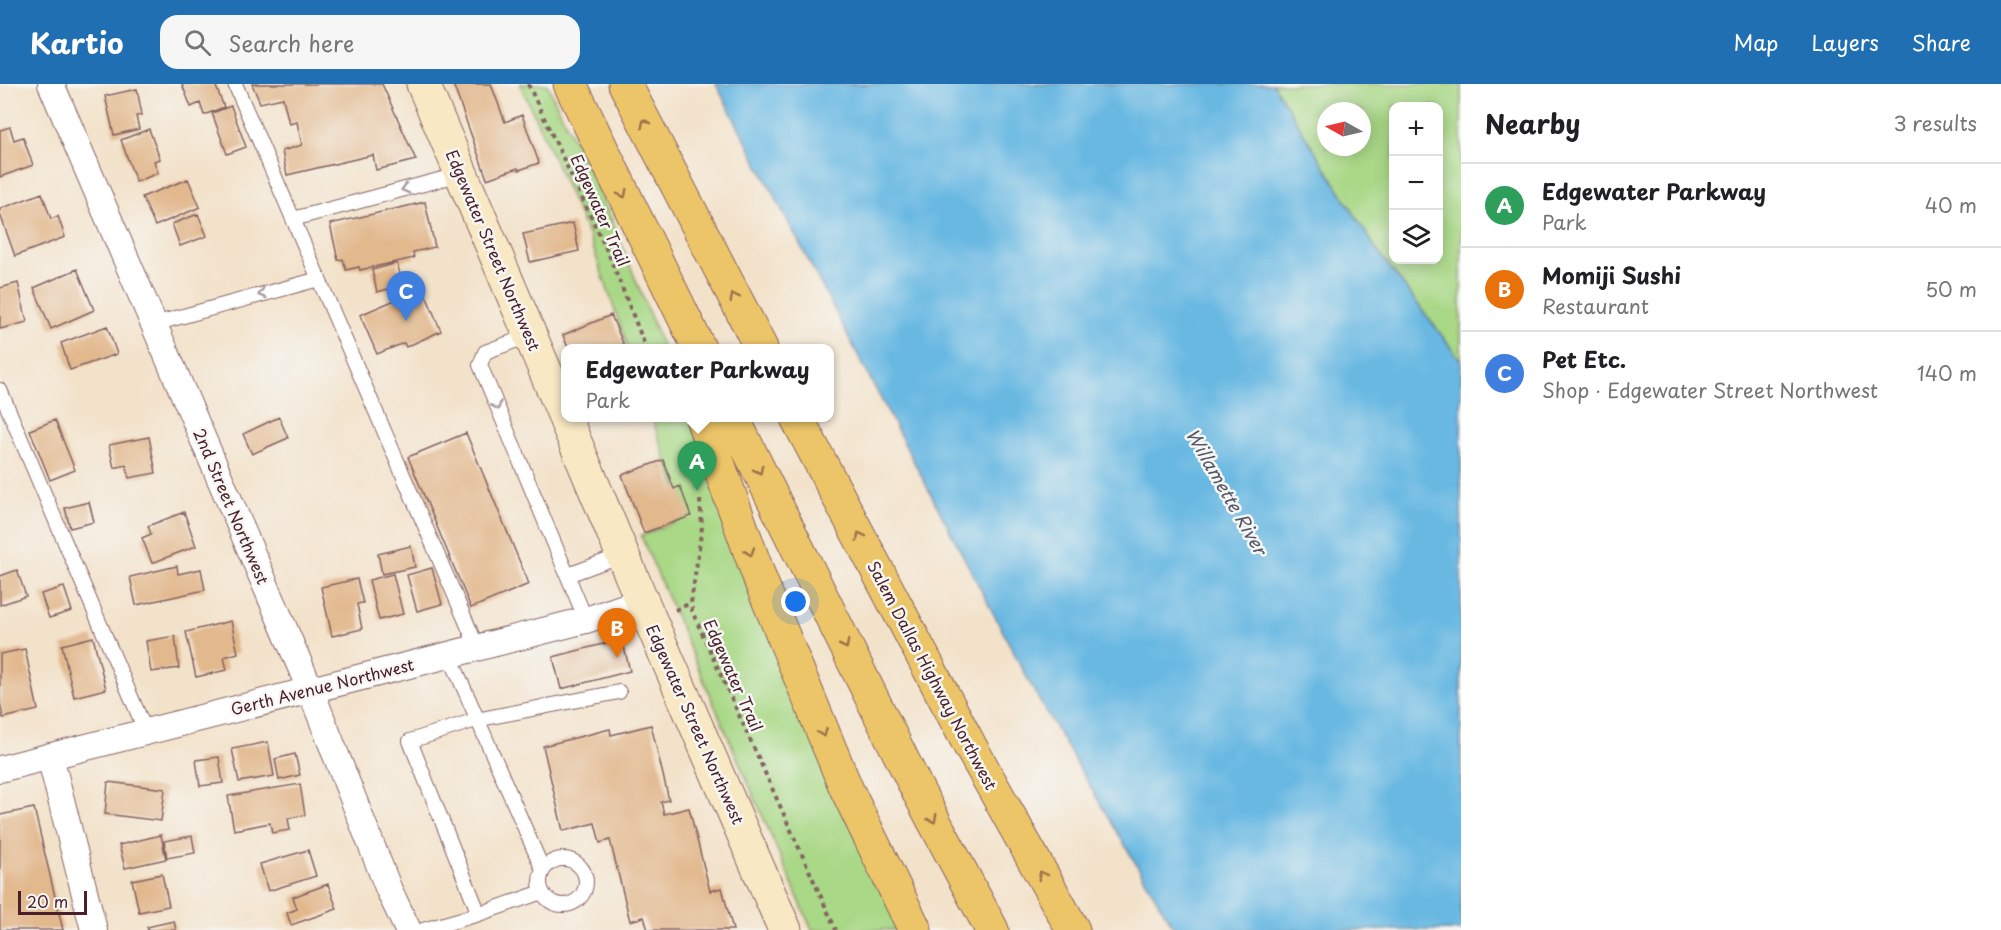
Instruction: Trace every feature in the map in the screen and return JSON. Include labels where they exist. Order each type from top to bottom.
[{"type":"highway","points":[[570,84],[697,344]]},
{"type":"highway","points":[[625,84],[759,344]]},
{"type":"highway","points":[[649,249],[678,344]]},
{"type":"highway","points":[[704,422],[761,582],[846,788],[915,930]]},
{"type":"highway","points":[[735,422],[918,791],[992,930]]},
{"type":"highway","name":"Salem Dallas Highway Northwest","points":[[800,422],[970,746],[1073,930]]},
{"type":"main road","name":"Edgewater Street Northwest","points":[[423,84],[561,407]]},
{"type":"main road","name":"Edgewater Street Northwest","points":[[567,422],[785,930]]},
{"type":"street","name":"2nd Street Northwest","points":[[51,84],[310,689],[389,890],[408,930]]},
{"type":"street","name":"Gerth Avenue Northwest","points":[[0,768],[586,620],[642,601]]},
{"type":"street","points":[[50,756],[94,930]]},
{"type":"lane","points":[[235,84],[477,647]]},
{"type":"lane","points":[[293,219],[461,174]]},
{"type":"lane","points":[[154,324],[319,279]]},
{"type":"lane","points":[[531,335],[484,352],[480,365],[586,620]]},
{"type":"lane","points":[[0,390],[146,732]]},
{"type":"lane","points":[[568,575],[623,555]]},
{"type":"lane","points":[[449,654],[543,870]]},
{"type":"lane","points":[[479,914],[410,741],[476,720],[619,692]]},
{"type":"lane","points":[[569,860],[581,868],[586,882],[581,897],[575,902],[560,905],[553,903],[542,892],[543,870],[555,861],[569,860]]},
{"type":"lane","points":[[423,930],[542,892]]},
{"type":"path","name":"Edgewater Trail","points":[[528,84],[609,255],[644,344]]},
{"type":"path","name":"Edgewater Trail","points":[[699,492],[702,527],[691,603],[692,611],[836,930]]},
{"type":"green space","points":[[520,84],[547,84],[611,218],[661,344],[627,344],[590,239]]},
{"type":"green space","points":[[1273,84],[1461,84],[1461,361],[1376,249],[1318,156],[1371,156],[1371,102],[1317,102],[1317,154]]},
{"type":"green space","points":[[653,422],[691,422],[903,930],[812,930],[641,536],[686,517]]},
{"type":"water","name":"Willamette River","points":[[716,84],[1273,84],[1376,249],[1461,361],[1461,930],[1175,930],[1035,693]]},
{"type":"building","points":[[182,84],[215,84],[224,107],[204,115],[200,103],[191,107]]},
{"type":"building","points":[[252,84],[382,84],[416,160],[376,170],[373,155],[287,175],[282,151],[302,145],[297,122],[289,124],[283,98],[260,103]]},
{"type":"building","points":[[453,84],[491,84],[505,122],[522,115],[539,163],[487,179]]},
{"type":"building","points":[[137,89],[142,115],[136,116],[139,129],[114,135],[105,96]]},
{"type":"building","points":[[231,106],[246,147],[227,154],[212,113]]},
{"type":"building","points":[[10,127],[14,140],[23,137],[33,165],[0,177],[0,130]]},
{"type":"building","points":[[149,129],[160,159],[154,161],[158,173],[136,182],[121,140]]},
{"type":"building","points":[[188,179],[200,207],[155,226],[142,197]]},
{"type":"building","points":[[42,193],[51,219],[58,216],[65,237],[15,256],[0,209]]},
{"type":"building","points":[[425,202],[435,247],[413,252],[414,258],[360,270],[359,267],[346,270],[343,259],[338,260],[330,224]]},
{"type":"building","points":[[198,214],[207,236],[180,246],[172,224]]},
{"type":"building","points":[[573,223],[579,251],[530,262],[523,234]]},
{"type":"building","points":[[397,263],[403,285],[377,292],[372,270]]},
{"type":"building","points":[[77,269],[94,310],[51,329],[34,288]]},
{"type":"building","points":[[18,283],[27,322],[0,329],[0,288]]},
{"type":"building","points":[[423,288],[441,331],[406,347],[404,343],[377,354],[360,315]]},
{"type":"building","points":[[611,315],[623,344],[566,344],[563,335]]},
{"type":"building","points":[[107,326],[117,354],[70,370],[61,343]]},
{"type":"building","points":[[279,417],[288,438],[252,454],[243,434]]},
{"type":"building","points":[[55,420],[75,470],[50,480],[30,430]]},
{"type":"building","points":[[466,433],[529,584],[471,608],[408,457]]},
{"type":"building","points":[[149,437],[156,473],[129,478],[126,465],[114,468],[109,445]]},
{"type":"building","points":[[663,460],[674,489],[680,486],[691,516],[644,533],[622,475]]},
{"type":"building","points":[[89,502],[94,522],[70,528],[65,508]]},
{"type":"building","points":[[184,512],[196,546],[152,563],[142,538],[151,534],[148,526]]},
{"type":"building","points":[[411,546],[415,567],[382,574],[378,554]]},
{"type":"building","points":[[177,566],[178,574],[201,569],[205,590],[136,605],[130,577]]},
{"type":"building","points":[[432,568],[442,604],[417,611],[407,575]]},
{"type":"building","points":[[17,570],[26,596],[0,605],[0,576]]},
{"type":"building","points":[[393,574],[403,614],[379,620],[369,580]]},
{"type":"building","points":[[357,579],[363,603],[357,604],[362,629],[332,636],[321,587]]},
{"type":"building","points":[[64,587],[72,611],[49,618],[41,594]]},
{"type":"building","points":[[231,621],[238,653],[224,657],[227,670],[196,677],[186,632]]},
{"type":"building","points":[[175,636],[179,668],[151,672],[146,641]]},
{"type":"building","points":[[93,637],[106,689],[74,697],[62,645]]},
{"type":"building","points":[[622,639],[630,671],[561,689],[553,657]]},
{"type":"building","points":[[25,649],[38,710],[3,718],[0,702],[0,654]]},
{"type":"building","points":[[651,725],[669,800],[661,802],[664,814],[689,808],[710,891],[722,888],[733,930],[648,930],[644,917],[630,921],[610,840],[600,843],[595,823],[563,831],[543,746],[610,729],[611,735]]},
{"type":"building","points":[[268,742],[274,776],[239,782],[232,749]]},
{"type":"building","points":[[295,754],[300,775],[279,780],[275,759]]},
{"type":"building","points":[[219,757],[223,783],[200,786],[196,760]]},
{"type":"building","points":[[108,782],[165,789],[161,821],[105,814]]},
{"type":"building","points":[[300,784],[305,815],[288,818],[290,830],[272,833],[270,823],[234,830],[228,796]]},
{"type":"building","points":[[34,808],[63,930],[0,930],[0,815]]},
{"type":"building","points":[[161,835],[166,859],[125,868],[119,845]]},
{"type":"building","points":[[192,836],[195,853],[167,858],[164,841]]},
{"type":"building","points":[[308,850],[316,876],[268,891],[260,864]]},
{"type":"building","points":[[162,874],[169,906],[139,912],[132,880]]},
{"type":"building","points":[[328,884],[337,909],[291,925],[287,913],[297,909],[293,897]]},
{"type":"building","points":[[174,921],[176,930],[148,930],[147,927]]},
{"type":"place","name":"Pet Etc.","points":[[406,321]]},
{"type":"place","name":"Edgewater Parkway","points":[[697,491]]},
{"type":"place","name":"Momiji Sushi","points":[[617,658]]}]
